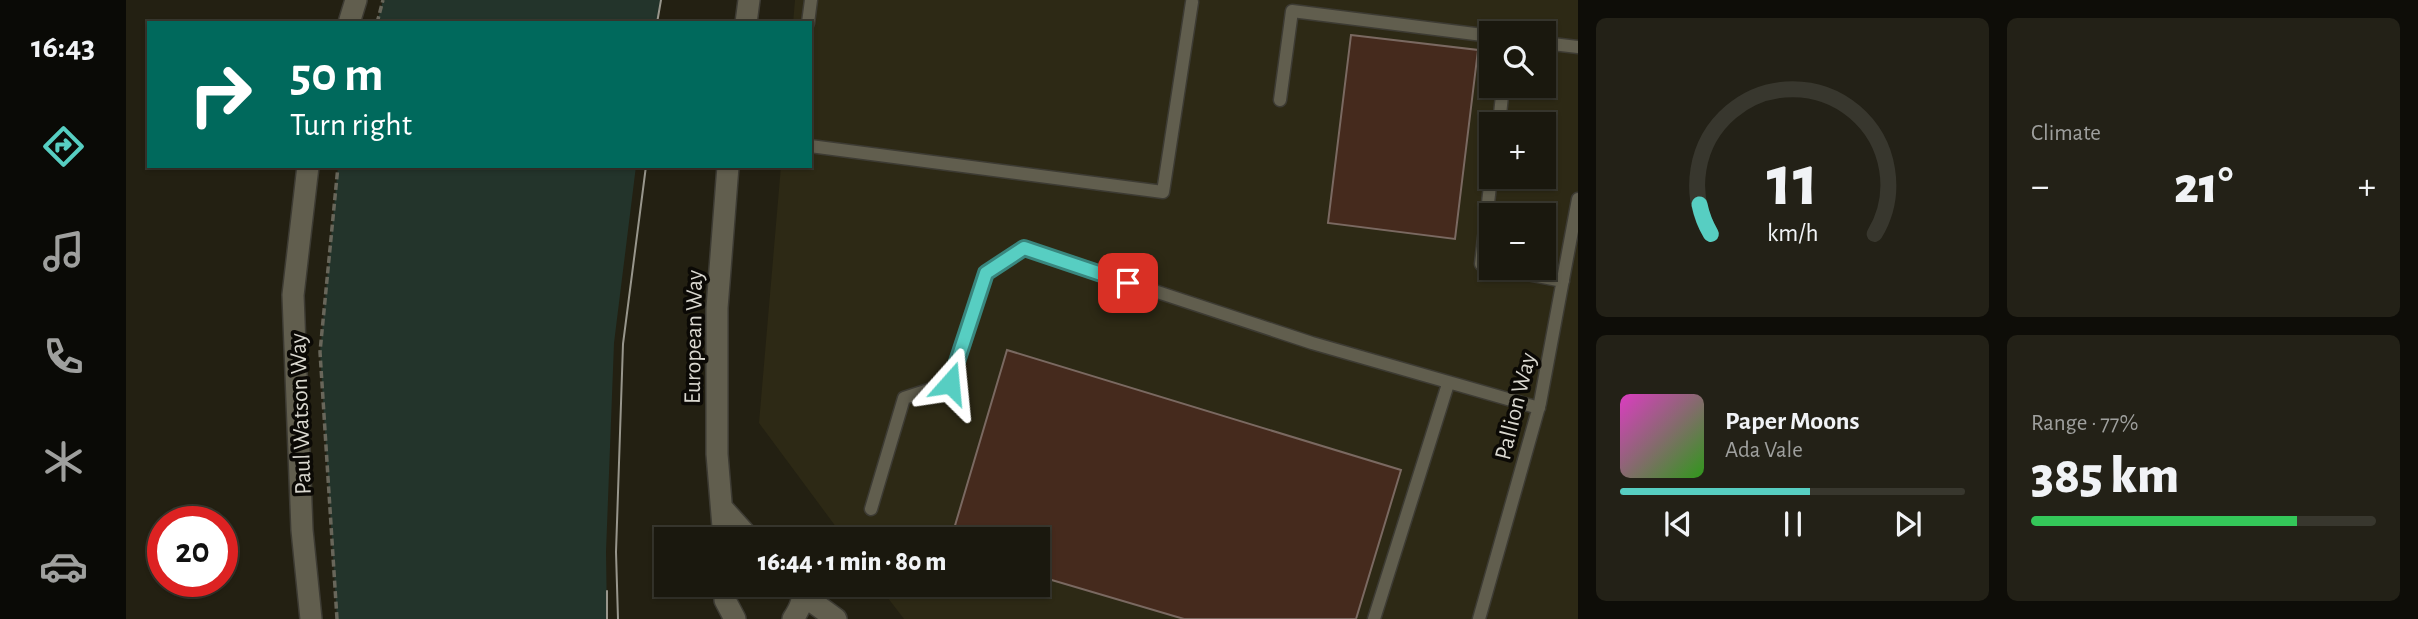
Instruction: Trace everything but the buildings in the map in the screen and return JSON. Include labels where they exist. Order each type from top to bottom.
[{"type":"main road","points":[[350,21],[356,0]]},
{"type":"main road","points":[[746,21],[749,0]]},
{"type":"main road","name":"Paul Watson Way","points":[[309,168],[293,295],[303,530],[311,619]]},
{"type":"main road","name":"European Way","points":[[724,527],[717,454],[718,308],[728,168]]},
{"type":"main road","points":[[723,509],[739,527]]},
{"type":"main road","points":[[725,597],[735,619]]},
{"type":"main road","points":[[793,619],[800,608],[801,597]]},
{"type":"main road","points":[[810,597],[836,619]]},
{"type":"lane","points":[[808,21],[811,0]]},
{"type":"lane","points":[[812,146],[1163,192],[1192,2]]},
{"type":"lane","points":[[1280,100],[1292,11],[1479,34]]},
{"type":"lane","points":[[1556,44],[1578,47]]},
{"type":"lane","name":"Pallion Way","points":[[1479,619],[1539,408],[1578,199]]},
{"type":"lane","points":[[871,509],[904,398],[950,383],[986,273],[1024,248],[1298,339],[1539,408]]},
{"type":"lane","points":[[1556,280],[1563,281]]},
{"type":"lane","points":[[1374,619],[1448,384]]},
{"type":"path","points":[[378,21],[383,0]]},
{"type":"path","name":"Paul Watson Way","points":[[337,619],[320,352],[338,168]]},
{"type":"shaded area","points":[[795,0],[1578,0],[1578,619],[904,619],[887,597],[1050,597],[1050,527],[836,527],[759,423],[781,168],[812,168],[812,21],[793,21]]},
{"type":"green space","points":[[383,0],[661,0],[657,21],[378,21]]},
{"type":"green space","points":[[338,168],[636,168],[614,343],[606,552],[607,619],[337,619],[320,352]]},
{"type":"tram line","points":[[657,21],[661,0]]},
{"type":"tram line","points":[[618,619],[616,552],[623,344],[646,168]]},
{"type":"tram line","points":[[607,591],[607,619]]},
{"type":"route","points":[[950,383],[986,273],[1024,248],[1128,283]]}]
